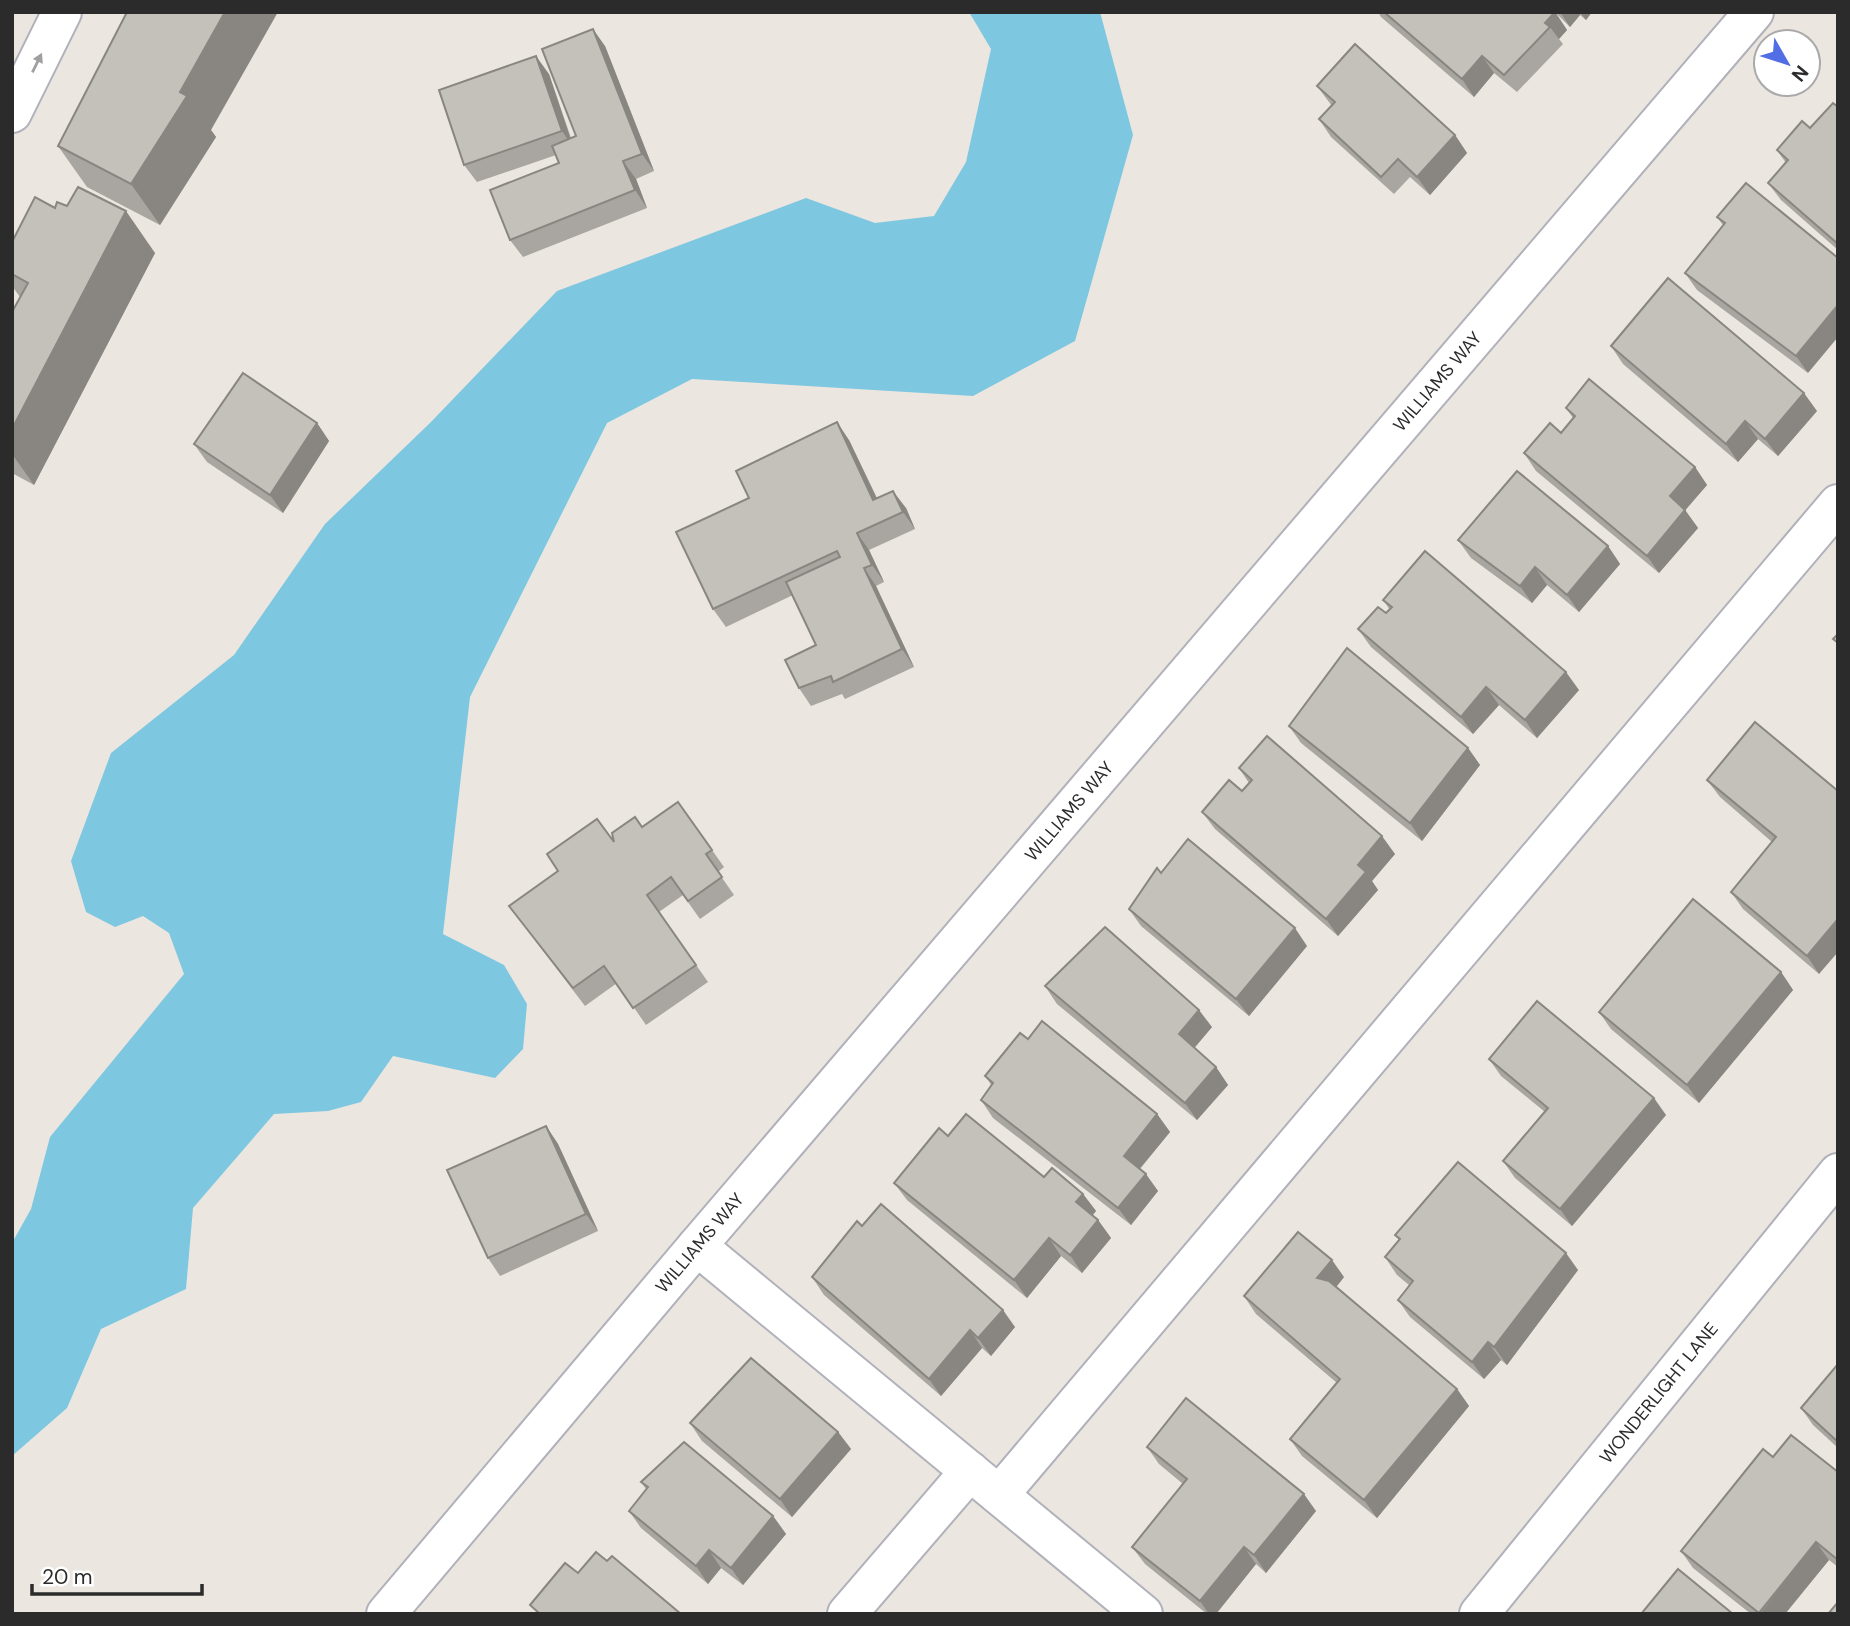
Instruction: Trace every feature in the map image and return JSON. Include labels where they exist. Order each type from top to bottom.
[{"type":"street","points":[[12,113],[62,12]]},
{"type":"street","name":"WILLIAMS WAY","points":[[386,1614],[696,1246],[1754,12]]},
{"type":"street","points":[[999,1495],[1838,504]]},
{"type":"street","name":"WONDERLIGHT LANE","points":[[1479,1614],[1838,1172]]},
{"type":"street","points":[[696,1246],[1143,1614]]},
{"type":"street","points":[[846,1614],[970,1471]]},
{"type":"water","points":[[969,12],[1100,12],[1133,135],[1075,341],[973,396],[692,379],[607,423],[470,697],[443,934],[504,965],[527,1004],[523,1049],[495,1078],[393,1056],[361,1102],[328,1111],[274,1114],[193,1208],[186,1289],[101,1329],[67,1408],[12,1456],[12,1243],[31,1209],[50,1137],[184,974],[169,933],[143,916],[115,927],[86,912],[71,861],[111,753],[234,655],[325,524],[430,423],[557,291],[806,198],[875,223],[934,216],[966,162],[991,49]]},
{"type":"building","points":[[127,12],[225,12],[180,92],[187,96],[131,184],[58,146]]},
{"type":"building","points":[[1384,12],[1555,12],[1545,23],[1550,27],[1504,75],[1482,56],[1462,79]]},
{"type":"building","points":[[593,29],[642,154],[623,161],[635,190],[510,240],[490,190],[559,163],[552,146],[576,136],[542,49]]},
{"type":"building","points":[[1355,44],[1455,135],[1417,177],[1398,159],[1381,177],[1319,119],[1335,102],[1317,86]]},
{"type":"building","points":[[536,56],[562,131],[464,165],[439,90]]},
{"type":"building","points":[[1833,103],[1838,107],[1838,244],[1768,183],[1788,160],[1777,150],[1802,121],[1810,128]]},
{"type":"building","points":[[1746,183],[1838,258],[1838,305],[1796,356],[1685,273],[1725,223],[1717,217]]},
{"type":"building","points":[[78,187],[126,211],[12,429],[12,312],[28,283],[12,274],[12,242],[35,197],[55,208],[57,202],[67,206]]},
{"type":"building","points":[[1668,278],[1804,393],[1765,439],[1745,421],[1726,444],[1611,346]]},
{"type":"building","points":[[243,373],[317,423],[270,495],[194,444]]},
{"type":"building","points":[[1589,379],[1695,467],[1670,496],[1685,510],[1647,556],[1524,453],[1550,423],[1561,433],[1575,416],[1566,408]]},
{"type":"building","points":[[837,422],[873,500],[893,491],[903,512],[857,533],[872,565],[864,568],[902,649],[833,682],[831,676],[799,688],[785,660],[816,645],[786,582],[840,557],[837,551],[713,609],[676,532],[749,498],[736,471]]},
{"type":"building","points":[[1517,471],[1608,546],[1567,595],[1535,567],[1520,586],[1458,540]]},
{"type":"building","points":[[1425,551],[1566,672],[1525,720],[1486,687],[1461,717],[1358,629],[1378,607],[1386,613],[1392,607],[1383,600]]},
{"type":"building","points":[[1347,648],[1468,748],[1410,823],[1289,726]]},
{"type":"building","points":[[1755,722],[1838,791],[1838,919],[1807,956],[1731,892],[1776,837],[1707,780]]},
{"type":"building","points":[[1267,736],[1382,836],[1358,865],[1366,872],[1326,919],[1202,812],[1229,780],[1242,791],[1252,780],[1239,768]]},
{"type":"building","points":[[678,802],[712,850],[706,854],[722,877],[688,901],[671,877],[647,895],[696,965],[633,1008],[604,966],[573,988],[509,906],[558,871],[547,854],[597,819],[614,842],[612,833],[635,817],[642,827]]},
{"type":"building","points":[[1188,839],[1295,928],[1236,999],[1129,909],[1157,868],[1161,873]]},
{"type":"building","points":[[1693,899],[1781,972],[1687,1085],[1599,1012]]},
{"type":"building","points":[[1105,927],[1199,1010],[1179,1034],[1216,1067],[1185,1103],[1045,986]]},
{"type":"building","points":[[1537,1001],[1654,1098],[1560,1209],[1503,1161],[1548,1108],[1489,1059]]},
{"type":"building","points":[[1042,1021],[1157,1114],[1124,1156],[1146,1174],[1118,1208],[981,1100],[993,1083],[985,1076],[1020,1033],[1028,1039]]},
{"type":"building","points":[[966,1114],[1044,1177],[1052,1168],[1083,1194],[1076,1202],[1098,1220],[1070,1255],[1049,1238],[1014,1280],[894,1183],[939,1128],[948,1136]]},
{"type":"building","points":[[546,1126],[586,1214],[488,1258],[447,1170]]},
{"type":"building","points":[[1458,1162],[1566,1253],[1494,1347],[1488,1342],[1472,1362],[1398,1300],[1413,1281],[1385,1257],[1400,1239],[1395,1235]]},
{"type":"building","points":[[881,1204],[1003,1310],[978,1338],[970,1330],[929,1379],[812,1277],[857,1221],[862,1226]]},
{"type":"building","points":[[1298,1232],[1332,1260],[1317,1278],[1329,1281],[1457,1389],[1364,1500],[1290,1439],[1340,1379],[1244,1296]]},
{"type":"building","points":[[751,1358],[838,1432],[780,1499],[690,1423]]},
{"type":"building","points":[[1838,1364],[1838,1442],[1801,1408]]},
{"type":"building","points":[[1186,1398],[1304,1494],[1254,1555],[1244,1547],[1200,1601],[1132,1547],[1187,1479],[1147,1447]]},
{"type":"building","points":[[1791,1435],[1838,1472],[1838,1560],[1816,1542],[1759,1613],[1681,1551],[1763,1449],[1773,1457]]},
{"type":"building","points":[[684,1442],[773,1516],[731,1568],[709,1550],[696,1566],[629,1511],[648,1487],[641,1482]]},
{"type":"building","points":[[596,1552],[607,1561],[612,1556],[681,1614],[540,1614],[530,1605],[565,1563],[578,1573]]},
{"type":"building","points":[[1678,1569],[1733,1614],[1641,1614]]},
{"type":"building","points":[[1838,1602],[1838,1614],[1828,1614]]}]
